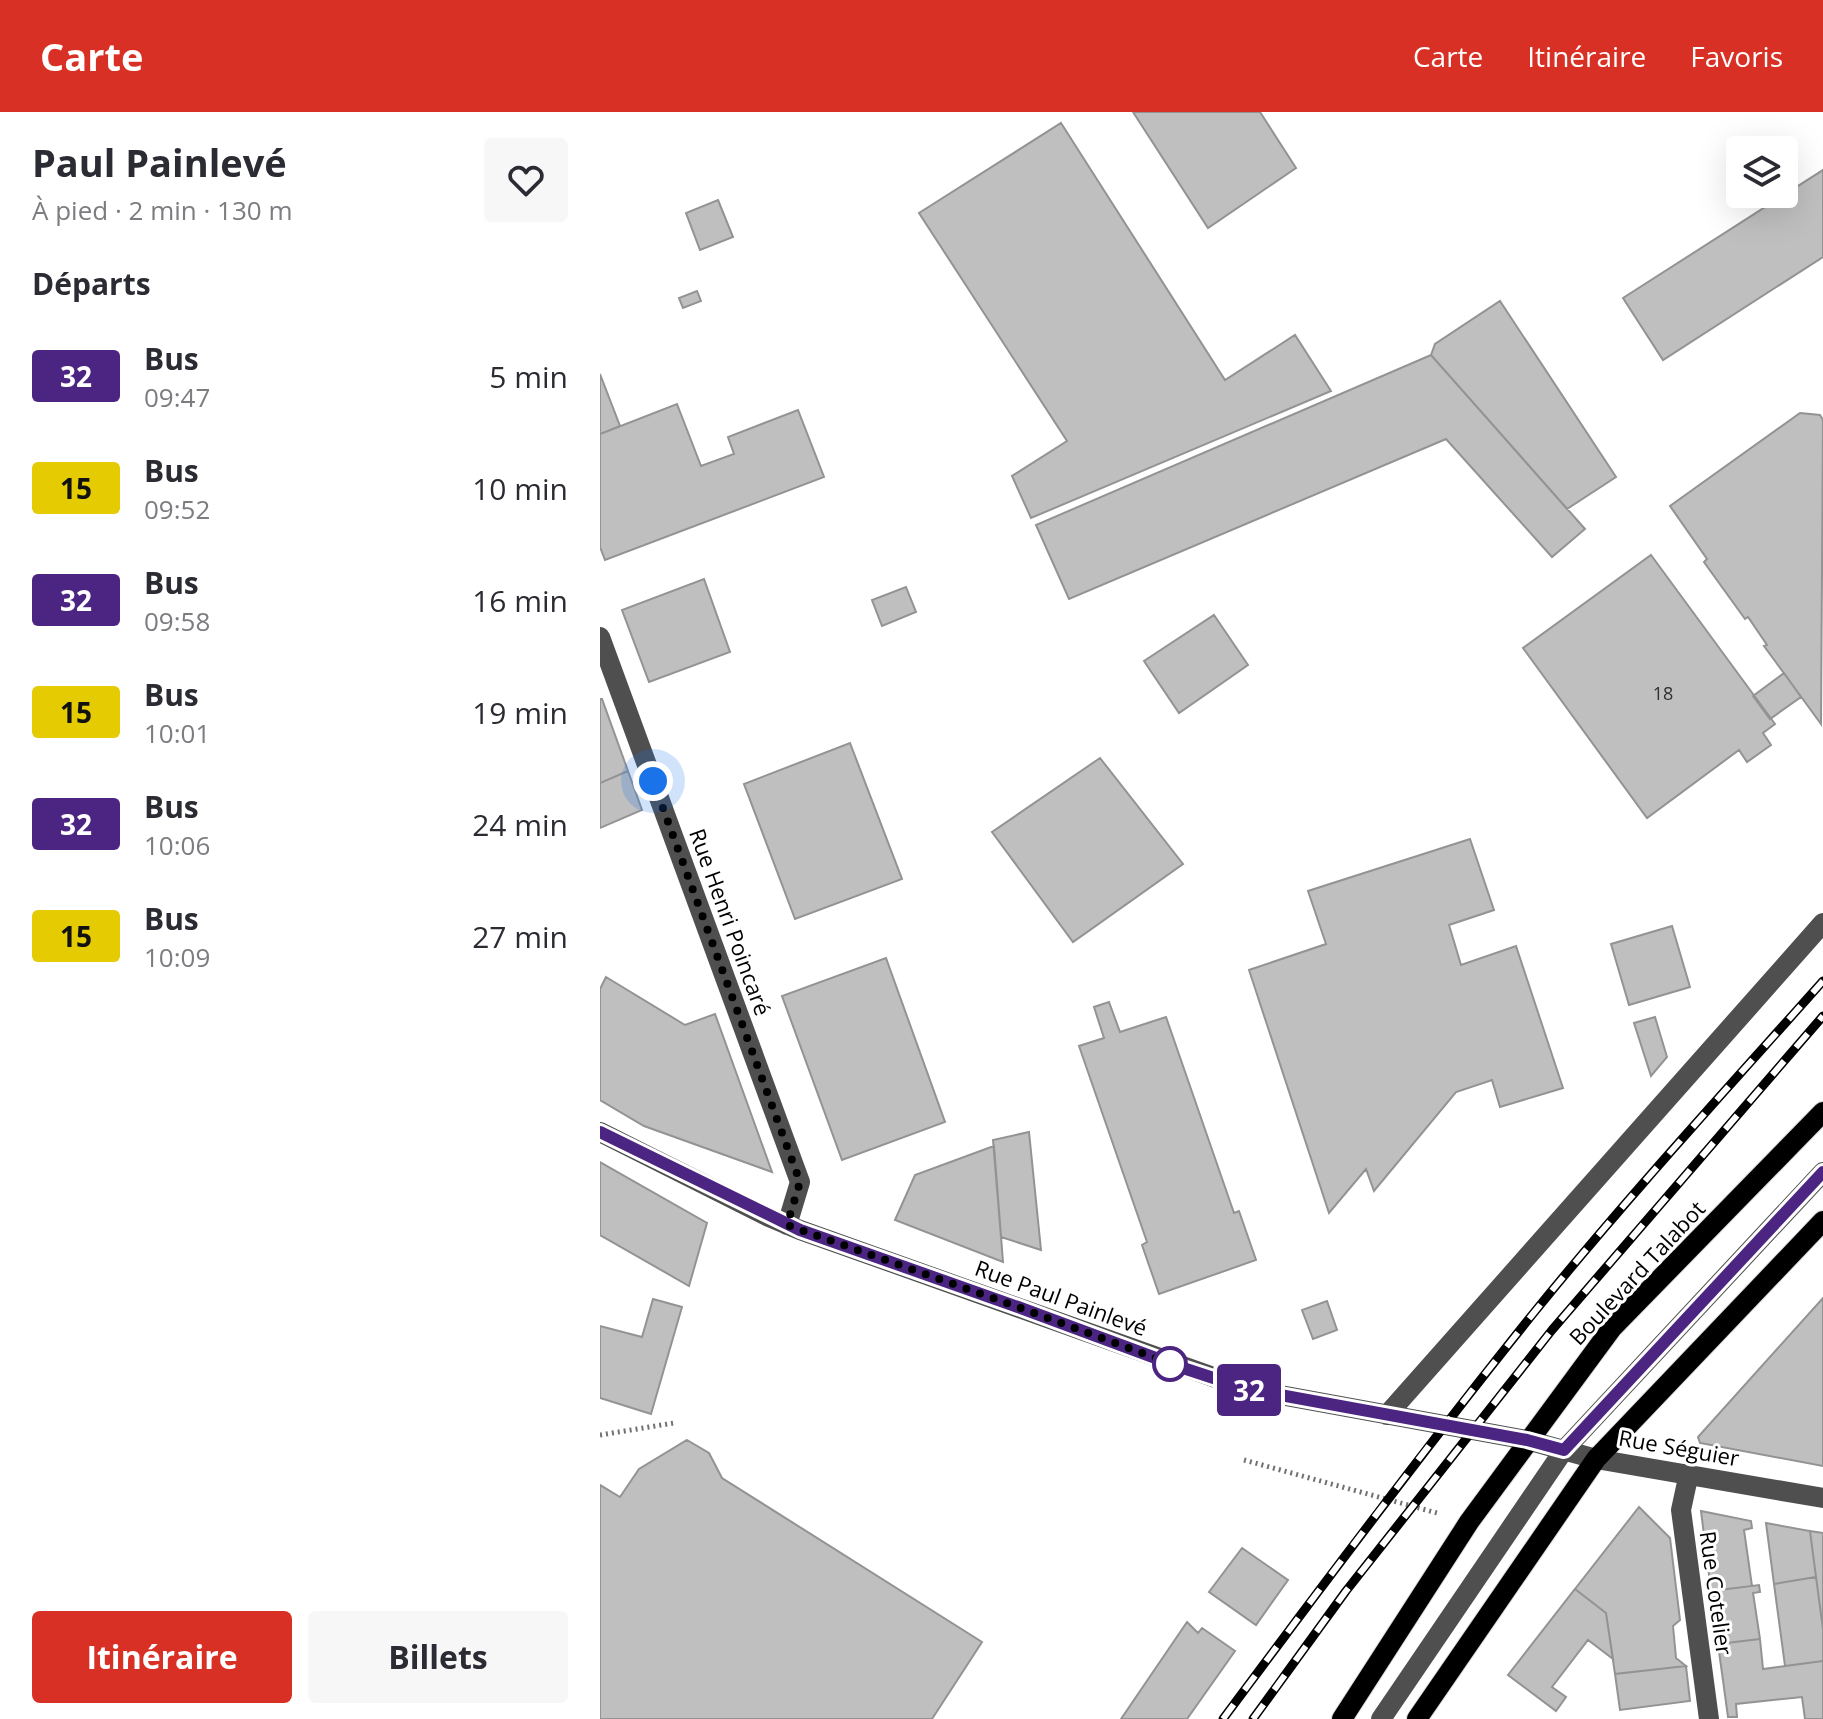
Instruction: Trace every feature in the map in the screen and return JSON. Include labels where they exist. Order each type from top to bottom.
[{"type":"main road","name":"Boulevard Talabot","points":[[1342,1719],[1469,1522],[1612,1328],[1823,1112]]},
{"type":"main road","points":[[1417,1719],[1596,1459],[1823,1221]]},
{"type":"street","name":"Rue Henri Poincaré","points":[[600,637],[800,1182],[787,1225]]},
{"type":"street","points":[[1387,1415],[1823,923]]},
{"type":"street","name":"Rue Paul Painlevé","points":[[600,1132],[787,1225],[1180,1367],[1247,1389],[1527,1440]]},
{"type":"street","points":[[1381,1719],[1564,1450],[1823,1172]]},
{"type":"street","name":"Rue Séguier","points":[[1527,1440],[1596,1459],[1823,1498]]},
{"type":"street","name":"Rue Cotelier","points":[[1689,1473],[1681,1510],[1709,1719]]},
{"type":"path","points":[[600,1435],[674,1423]]},
{"type":"path","points":[[1244,1460],[1469,1522]]},
{"type":"building","points":[[1133,112],[1260,112],[1296,168],[1208,228]]},
{"type":"building","points":[[1061,123],[1225,380],[1295,335],[1331,391],[1031,518],[1012,476],[1067,441],[919,213]]},
{"type":"building","points":[[1823,170],[1823,257],[1663,360],[1623,298],[1764,208],[1798,208],[1798,186]]},
{"type":"building","points":[[718,200],[733,237],[700,250],[686,213]]},
{"type":"building","points":[[697,291],[701,301],[683,308],[679,298]]},
{"type":"building","points":[[1500,301],[1616,477],[1567,509],[1431,355],[1435,344]]},
{"type":"building","points":[[1431,355],[1585,529],[1552,557],[1446,439],[1069,599],[1036,525]]},
{"type":"building","points":[[600,374],[620,426],[600,434]]},
{"type":"building","points":[[677,404],[701,466],[734,454],[728,437],[798,410],[824,477],[605,560],[600,547],[600,434]]},
{"type":"building","points":[[1800,413],[1820,415],[1823,420],[1821,724],[1764,646],[1767,645],[1748,617],[1745,619],[1704,562],[1707,559],[1670,506]]},
{"type":"building","points":[[1651,555],[1775,724],[1763,733],[1771,745],[1747,762],[1739,750],[1647,818],[1523,648]]},
{"type":"building","points":[[704,579],[730,652],[649,682],[622,610]]},
{"type":"building","points":[[906,587],[916,612],[882,626],[872,600]]},
{"type":"building","points":[[1214,615],[1248,665],[1179,713],[1144,661]]},
{"type":"building","points":[[1784,673],[1801,697],[1770,719],[1753,696]]},
{"type":"building","points":[[600,699],[628,771],[600,783]]},
{"type":"building","points":[[850,743],[902,879],[795,919],[744,784]]},
{"type":"building","points":[[1100,758],[1183,864],[1073,942],[992,832]]},
{"type":"building","points":[[628,771],[642,810],[600,828],[600,783]]},
{"type":"building","points":[[1470,839],[1494,910],[1449,925],[1461,965],[1516,946],[1563,1088],[1500,1107],[1492,1080],[1456,1092],[1374,1191],[1366,1169],[1329,1213],[1249,970],[1326,944],[1308,891]]},
{"type":"building","points":[[1672,926],[1690,987],[1629,1005],[1611,944]]},
{"type":"building","points":[[886,958],[945,1122],[842,1160],[782,996]]},
{"type":"building","points":[[606,977],[685,1025],[715,1014],[772,1172],[644,1126],[600,1100],[600,989]]},
{"type":"building","points":[[1109,1002],[1120,1032],[1166,1017],[1234,1213],[1239,1211],[1256,1260],[1159,1294],[1142,1245],[1147,1242],[1079,1046],[1104,1038],[1094,1007]]},
{"type":"building","points":[[1655,1017],[1667,1057],[1651,1076],[1634,1023]]},
{"type":"building","points":[[1029,1132],[1041,1250],[1001,1237],[993,1140]]},
{"type":"building","points":[[994,1146],[1003,1262],[895,1220],[915,1175]]},
{"type":"building","points":[[600,1162],[707,1223],[689,1286],[600,1235]]},
{"type":"building","points":[[1823,1298],[1823,1466],[1700,1443],[1698,1437]]},
{"type":"building","points":[[653,1299],[682,1307],[651,1414],[600,1398],[600,1326],[642,1337]]},
{"type":"building","points":[[1327,1301],[1337,1330],[1313,1339],[1302,1310]]},
{"type":"building","points":[[687,1440],[709,1453],[722,1478],[982,1642],[932,1719],[600,1719],[600,1485],[620,1497],[639,1469]]},
{"type":"building","points":[[1639,1507],[1670,1538],[1680,1620],[1673,1626],[1676,1658],[1686,1666],[1615,1674],[1606,1613],[1575,1589]]},
{"type":"building","points":[[1701,1511],[1751,1521],[1752,1528],[1744,1530],[1752,1586],[1711,1591]]},
{"type":"building","points":[[1766,1523],[1810,1531],[1816,1577],[1774,1584]]},
{"type":"building","points":[[1810,1531],[1823,1533],[1823,1629],[1816,1577]]},
{"type":"building","points":[[1242,1548],[1288,1580],[1256,1625],[1209,1592]]},
{"type":"building","points":[[1816,1577],[1823,1629],[1823,1661],[1785,1666],[1774,1584]]},
{"type":"building","points":[[1759,1585],[1760,1592],[1753,1593],[1760,1639],[1718,1644],[1711,1591]]},
{"type":"building","points":[[1575,1589],[1606,1613],[1613,1659],[1588,1640],[1552,1687],[1566,1697],[1556,1711],[1508,1675]]},
{"type":"building","points":[[1187,1622],[1198,1633],[1202,1628],[1235,1651],[1187,1719],[1121,1719]]},
{"type":"building","points":[[1760,1639],[1763,1669],[1823,1661],[1823,1719],[1805,1719],[1802,1697],[1736,1704],[1737,1717],[1728,1717],[1718,1644]]},
{"type":"building","points":[[1686,1666],[1690,1701],[1620,1710],[1615,1674]]},
{"type":"railway","points":[[1223,1719],[1532,1315],[1639,1188],[1823,981]]},
{"type":"railway","points":[[1253,1719],[1346,1591],[1552,1330],[1823,1016]]},
{"type":"bus line","name":"32","points":[[600,1132],[800,1230],[1180,1367],[1247,1389],[1527,1440],[1564,1450],[1823,1172]]},
{"type":"route","points":[[653,781],[800,1182],[787,1225],[1180,1367],[1170,1364]]}]
